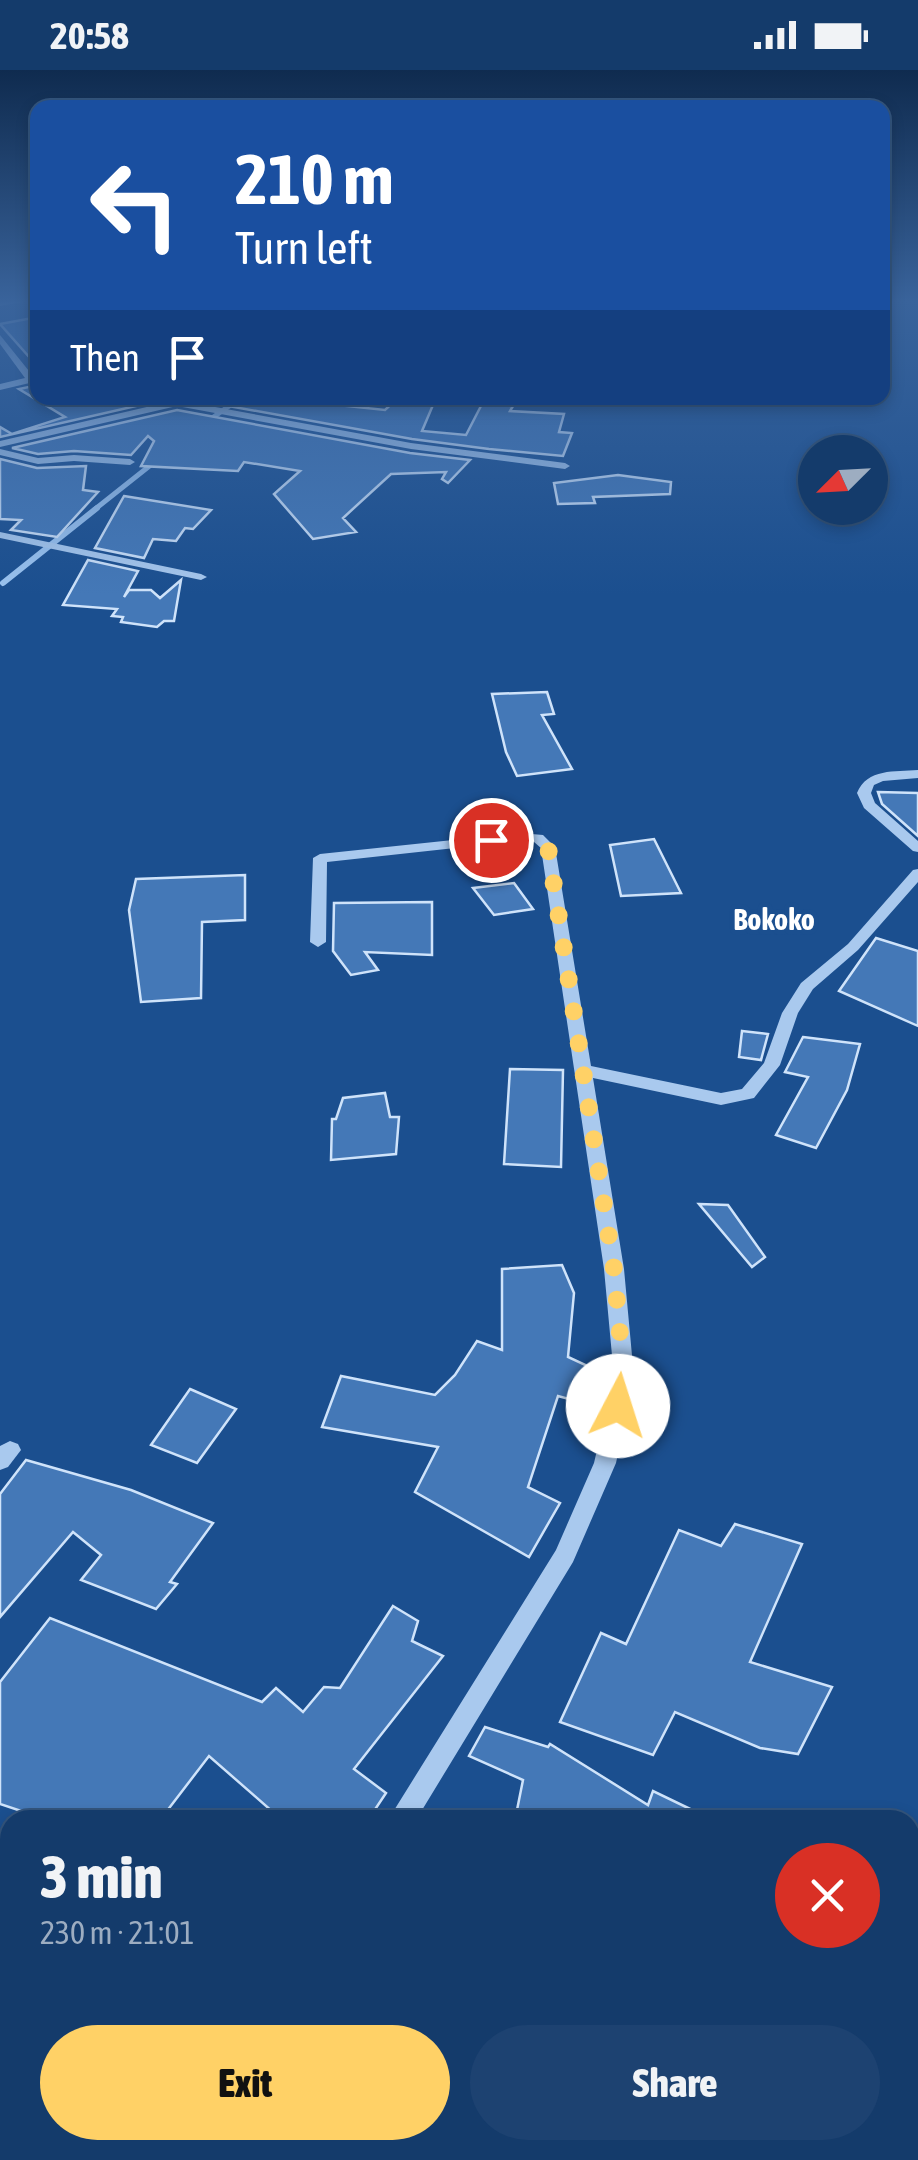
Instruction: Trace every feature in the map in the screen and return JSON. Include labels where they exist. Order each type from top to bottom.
[{"type":"street","points":[[0,444],[169,405]]},
{"type":"street","points":[[189,405],[438,450],[564,466]]},
{"type":"street","points":[[0,452],[38,461],[74,458],[130,462]]},
{"type":"street","points":[[0,536],[46,542],[151,570],[201,577]]},
{"type":"street","points":[[918,774],[880,778],[868,783],[864,794],[869,806],[918,848]]},
{"type":"street","points":[[318,942],[320,858],[538,838],[548,847],[614,1269],[624,1377],[605,1463],[565,1555],[408,1810]]},
{"type":"street","points":[[586,1071],[721,1099],[748,1094],[772,1066],[790,1013],[807,986],[854,947],[918,873]]},
{"type":"building","points":[[45,405],[140,405],[0,437],[0,427],[12,434],[65,417]]},
{"type":"building","points":[[223,405],[337,405],[385,410],[390,405],[433,405],[422,431],[466,435],[481,405],[513,406],[510,411],[564,414],[559,432],[572,433],[563,456],[412,439]]},
{"type":"building","points":[[177,410],[410,453],[470,460],[448,483],[442,479],[446,472],[391,474],[343,518],[356,532],[313,539],[274,494],[300,471],[244,462],[238,471],[141,466],[154,441],[148,436],[131,455],[74,451],[38,454],[12,448]]},
{"type":"building","points":[[0,459],[37,468],[86,466],[83,490],[98,492],[57,537],[11,530],[21,520],[0,519]]},
{"type":"building","points":[[618,475],[671,482],[670,494],[593,497],[595,503],[558,504],[554,483]]},
{"type":"building","points":[[124,496],[211,510],[193,529],[185,528],[176,541],[153,539],[144,558],[95,548]]},
{"type":"building","points":[[88,560],[138,571],[124,597],[129,590],[151,590],[160,598],[181,580],[174,621],[164,621],[157,627],[121,622],[123,617],[112,616],[117,609],[63,605]]},
{"type":"building","points":[[547,692],[554,714],[542,715],[572,769],[517,776],[506,752],[492,694]]},
{"type":"building","points":[[878,792],[918,793],[918,836],[882,804]]},
{"type":"building","points":[[654,839],[681,893],[621,896],[610,845]]},
{"type":"building","points":[[245,875],[245,920],[202,922],[201,998],[141,1002],[129,910],[136,879]]},
{"type":"building","points":[[514,883],[533,909],[494,915],[473,888]]},
{"type":"building","points":[[432,902],[432,955],[365,952],[378,970],[351,975],[333,951],[334,903]]},
{"type":"building","points":[[876,938],[918,951],[918,1026],[839,991]]},
{"type":"building","points":[[742,1031],[768,1034],[761,1060],[739,1057]]},
{"type":"building","points":[[803,1037],[860,1044],[847,1090],[816,1148],[776,1135],[808,1077],[785,1072]]},
{"type":"building","points":[[510,1069],[563,1070],[561,1167],[504,1164]]},
{"type":"building","points":[[385,1093],[390,1117],[399,1117],[396,1154],[331,1160],[332,1119],[336,1119],[343,1098]]},
{"type":"building","points":[[699,1204],[728,1205],[765,1257],[752,1267]]},
{"type":"building","points":[[562,1265],[574,1293],[568,1357],[607,1375],[607,1391],[595,1406],[558,1396],[528,1487],[560,1503],[529,1557],[415,1492],[438,1447],[322,1427],[341,1376],[435,1395],[455,1375],[477,1341],[502,1350],[502,1269]]},
{"type":"building","points":[[190,1389],[236,1409],[197,1463],[151,1445]]},
{"type":"building","points":[[26,1460],[131,1490],[213,1523],[170,1582],[177,1584],[156,1609],[81,1580],[101,1555],[73,1532],[0,1617],[0,1494]]},
{"type":"building","points":[[735,1524],[802,1544],[750,1662],[832,1687],[798,1754],[760,1748],[675,1712],[653,1755],[560,1722],[601,1633],[626,1644],[679,1530],[721,1546]]},
{"type":"building","points":[[393,1606],[418,1621],[412,1641],[443,1656],[354,1769],[386,1793],[375,1810],[271,1810],[209,1756],[168,1810],[18,1810],[0,1804],[0,1682],[50,1618],[262,1702],[276,1688],[303,1712],[324,1687],[340,1688]]},
{"type":"building","points":[[485,1727],[548,1747],[550,1744],[648,1805],[653,1791],[692,1810],[517,1810],[523,1780],[469,1756]]},
{"type":"waterway","points":[[205,423],[231,405]]},
{"type":"waterway","points":[[94,510],[157,460]]},
{"type":"waterway","points":[[3,583],[97,508]]},
{"type":"district","name":"Bokoko","points":[[774,919]]},
{"type":"route","points":[[491,840],[538,838],[548,847],[614,1269],[624,1377],[618,1406]]}]
